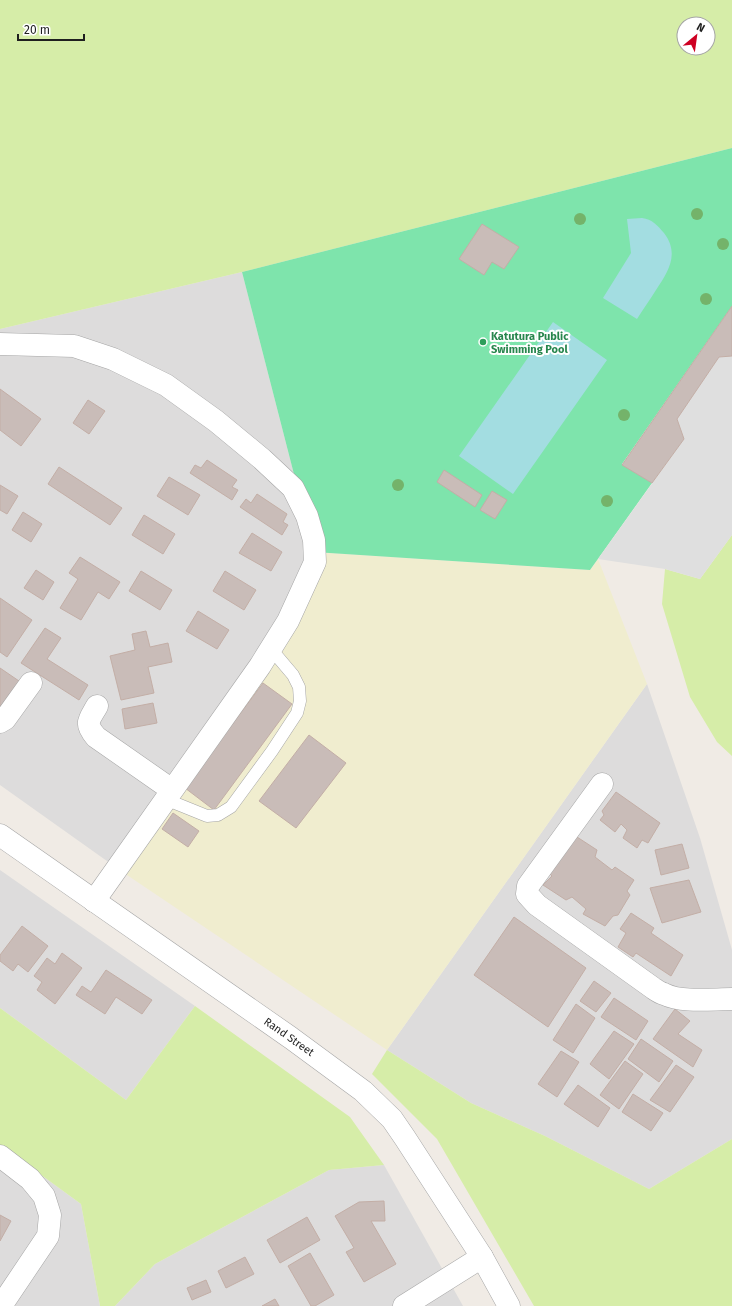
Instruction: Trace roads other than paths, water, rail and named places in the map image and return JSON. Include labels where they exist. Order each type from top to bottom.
[{"type":"street","points":[[0,344],[74,346],[113,358],[166,385],[216,421],[262,459],[293,488],[307,516],[314,540],[315,562],[288,621],[271,649],[94,901]]},
{"type":"street","points":[[0,722],[5,719],[31,683]]},
{"type":"street","points":[[96,706],[89,721],[89,730],[168,795]]},
{"type":"street","points":[[602,784],[528,886],[527,894],[537,905],[665,995],[690,999],[732,999]]},
{"type":"street","name":"Rand Street","points":[[0,835],[291,1038],[363,1091],[392,1119],[405,1138],[482,1257],[509,1306]]},
{"type":"street","points":[[0,1156],[30,1179],[44,1196],[50,1215],[48,1236],[2,1306]]},
{"type":"street","points":[[404,1306],[482,1257]]},
{"type":"lane","points":[[168,795],[207,816],[218,815],[230,807],[272,751],[297,714],[300,701],[299,687],[293,675],[271,649]]},
{"type":"water","points":[[642,218],[652,221],[664,233],[669,241],[672,256],[665,276],[637,319],[603,298],[631,253],[627,219]]},
{"type":"water","points":[[553,322],[607,360],[513,494],[459,456]]},
{"type":"place","name":"Katutura Public Swimming Pool","points":[[483,342]]}]
